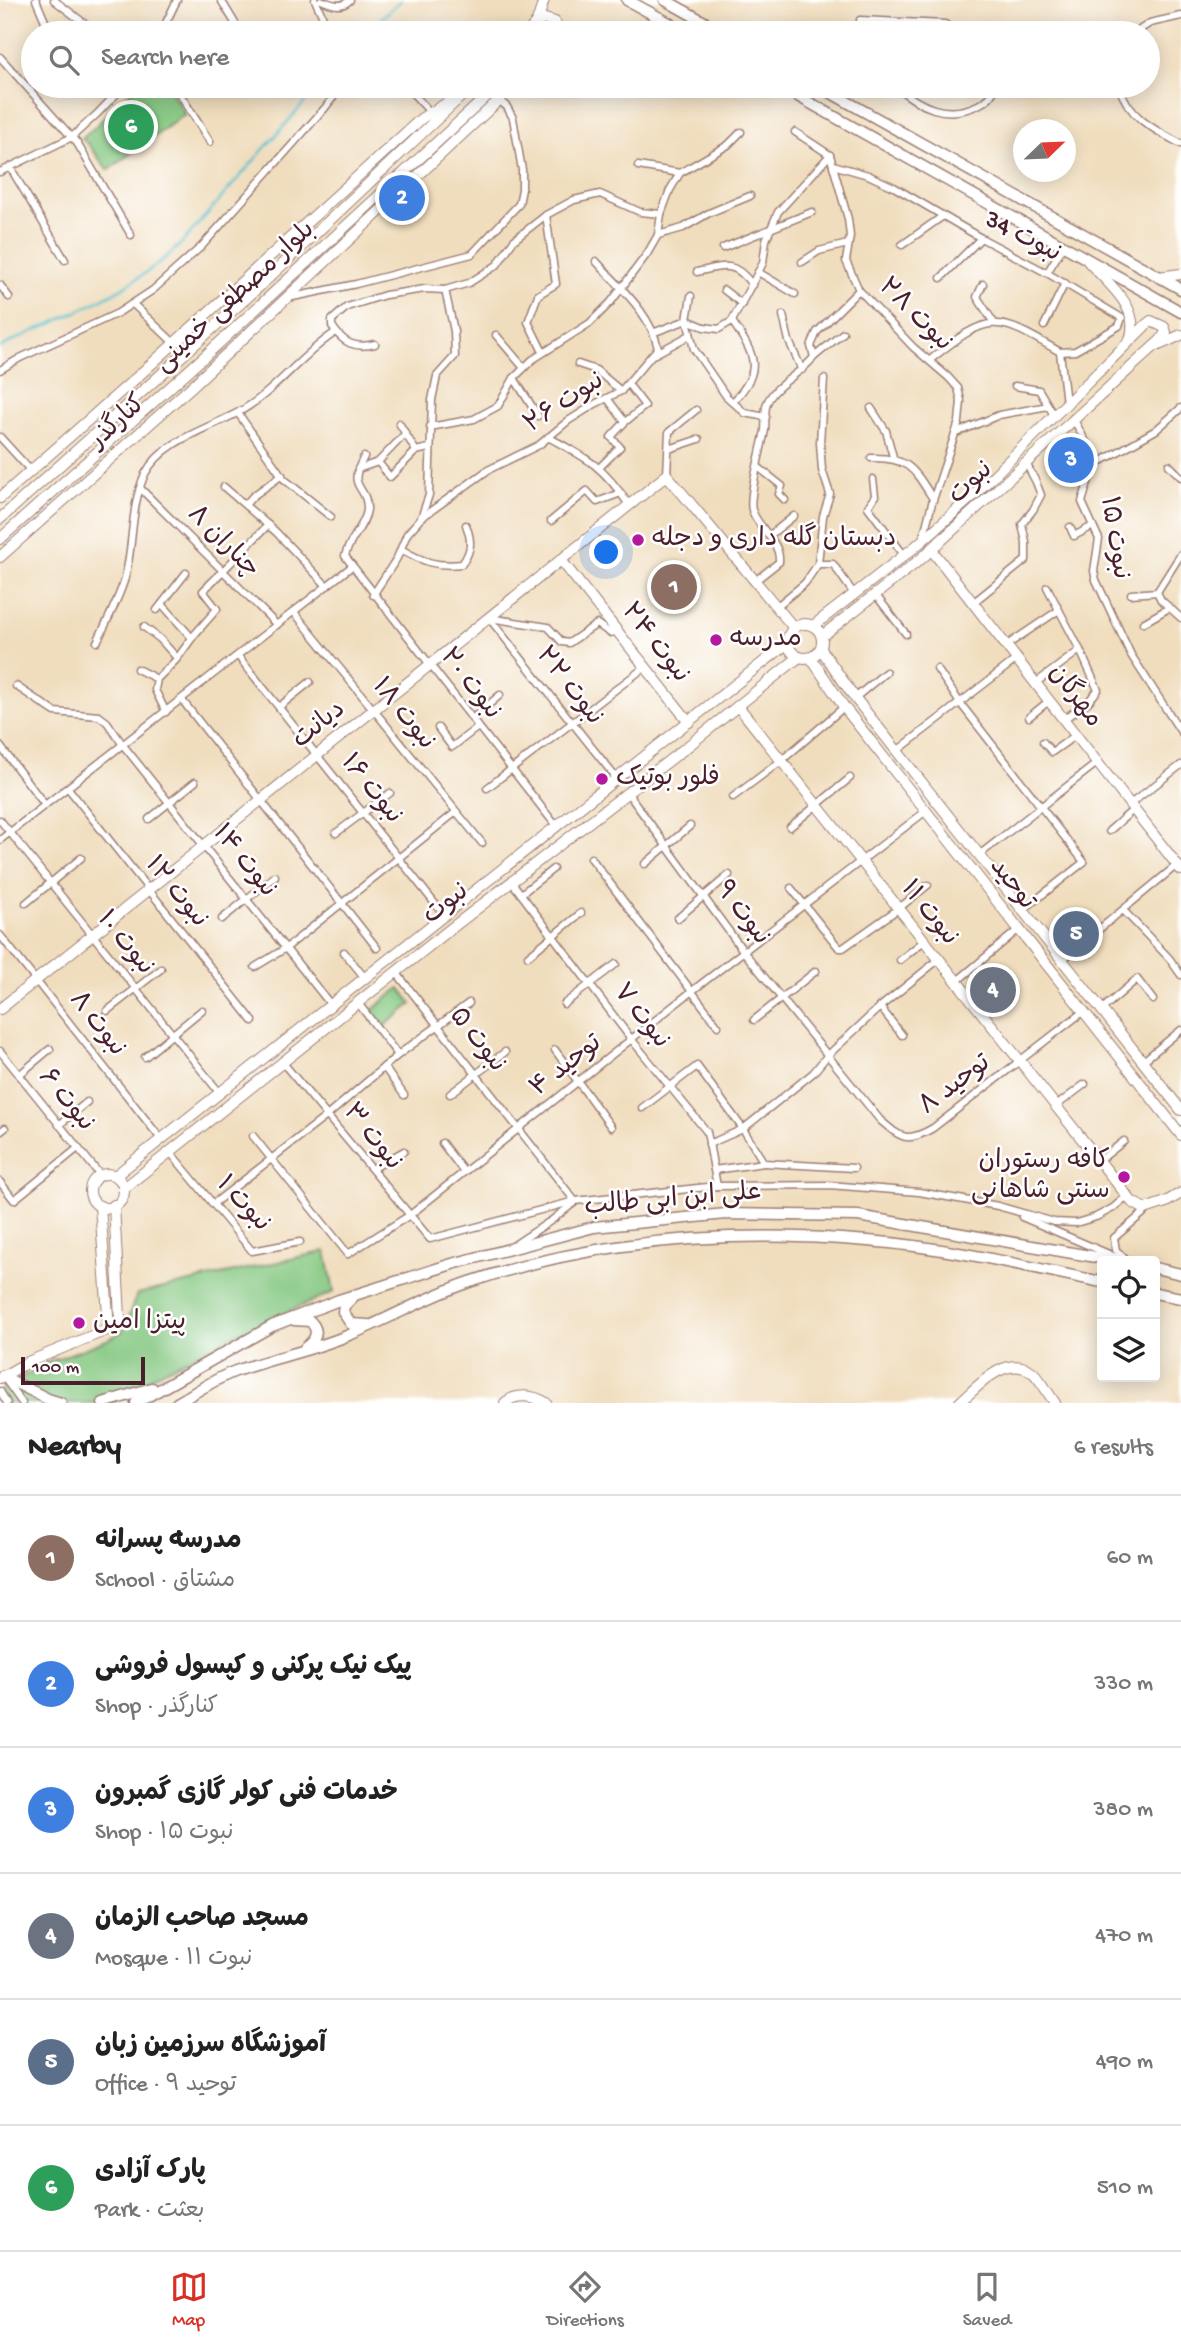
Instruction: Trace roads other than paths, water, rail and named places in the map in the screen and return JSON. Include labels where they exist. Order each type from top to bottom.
[{"type":"main road","points":[[627,0],[665,21]]},
{"type":"main road","points":[[665,0],[703,21]]},
{"type":"main road","points":[[801,98],[1181,312]]},
{"type":"main road","points":[[840,98],[1181,289]]},
{"type":"main road","name":"علی ابن ابی طالب","points":[[136,1403],[281,1322],[452,1264],[594,1227],[726,1214],[858,1216],[1097,1257]]},
{"type":"main road","name":"علی ابن ابی طالب","points":[[177,1403],[231,1373],[296,1353],[371,1325],[469,1282],[557,1258],[638,1245],[753,1235],[870,1241],[976,1256],[1097,1281]]},
{"type":"main road","points":[[1160,1269],[1181,1274]]},
{"type":"main road","points":[[1160,1294],[1181,1298]]},
{"type":"main road","points":[[355,1295],[344,1306],[346,1320],[351,1324],[371,1325]]},
{"type":"main road","points":[[281,1322],[303,1319],[315,1326],[315,1339],[296,1353]]},
{"type":"main road","points":[[1,1375],[61,1403]]},
{"type":"main road","points":[[103,1403],[171,1382]]},
{"type":"street","points":[[36,0],[45,21]]},
{"type":"street","points":[[54,0],[81,21]]},
{"type":"street","points":[[167,21],[177,0]]},
{"type":"street","points":[[221,0],[234,21]]},
{"type":"street","points":[[315,0],[325,21]]},
{"type":"street","points":[[321,0],[337,6],[350,0]]},
{"type":"street","points":[[537,21],[544,0]]},
{"type":"street","points":[[1159,21],[1181,16]]},
{"type":"street","points":[[860,21],[881,21]]},
{"type":"street","points":[[0,57],[21,80]]},
{"type":"street","points":[[37,98],[72,136],[131,235]]},
{"type":"street","points":[[0,172],[72,136],[112,98]]},
{"type":"street","points":[[182,98],[210,142]]},
{"type":"street","points":[[0,370],[153,290],[202,246],[333,98]]},
{"type":"street","points":[[417,98],[430,113]]},
{"type":"street","name":"کنارگذر","points":[[0,498],[430,113],[453,98]]},
{"type":"street","name":"بلوار مصطفی خمینی","points":[[0,519],[262,284],[458,98]]},
{"type":"street","name":"بلوار مصطفی خمینی","points":[[0,539],[487,98]]},
{"type":"street","points":[[911,98],[919,105],[937,111],[955,112],[989,98]]},
{"type":"street","points":[[1124,98],[1128,108],[1150,127],[1181,144]]},
{"type":"street","points":[[288,298],[356,284],[472,254],[519,204],[522,189],[522,170],[513,118],[499,100]]},
{"type":"street","name":"کنارگذر","points":[[0,557],[288,298],[499,100]]},
{"type":"street","points":[[430,427],[474,419],[498,406],[514,378],[524,368],[590,323],[647,254],[658,234],[661,214],[670,190],[680,173],[728,145],[741,132]]},
{"type":"street","points":[[655,332],[687,320],[704,327],[719,329],[732,321],[763,263],[766,240],[778,212],[830,155],[795,132]]},
{"type":"street","name":"نبوت ۲۸","points":[[830,155],[848,219],[846,261],[859,290],[958,388],[961,401],[956,433],[933,499],[923,539]]},
{"type":"street","name":"نبوت 34","points":[[833,165],[869,175],[1120,316],[1122,322],[1075,351],[1060,352]]},
{"type":"street","points":[[638,166],[680,173]]},
{"type":"street","points":[[10,167],[65,260]]},
{"type":"street","points":[[375,344],[362,347],[341,340],[332,326],[337,314],[355,304],[385,295],[425,289],[445,290],[469,283],[497,265],[514,240],[546,215],[574,200],[600,194],[639,212],[661,214]]},
{"type":"street","points":[[658,234],[683,228],[709,213],[750,196]]},
{"type":"street","points":[[723,248],[812,212]]},
{"type":"street","points":[[544,352],[528,322],[538,295],[556,284],[546,215]]},
{"type":"street","points":[[902,245],[943,216]]},
{"type":"street","points":[[941,278],[981,239]]},
{"type":"street","points":[[802,262],[819,251],[848,244]]},
{"type":"street","points":[[1047,273],[1064,245]]},
{"type":"street","points":[[1084,256],[1125,304],[1132,317],[1132,337],[1128,342]]},
{"type":"street","points":[[596,261],[638,305],[655,332],[659,348],[653,355]]},
{"type":"street","points":[[697,272],[728,266],[743,271],[752,285]]},
{"type":"street","points":[[758,272],[795,294]]},
{"type":"street","points":[[1158,277],[1181,274]]},
{"type":"street","points":[[1044,326],[1065,283]]},
{"type":"street","points":[[983,284],[977,297],[994,323]]},
{"type":"street","points":[[0,285],[9,297]]},
{"type":"street","points":[[373,595],[407,534],[421,519],[429,495],[432,400],[437,376],[455,356],[454,331],[445,290]]},
{"type":"street","points":[[724,290],[742,304]]},
{"type":"street","points":[[814,357],[811,346],[817,332],[859,290]]},
{"type":"street","points":[[691,296],[687,320],[694,349],[733,402],[745,413],[766,417]]},
{"type":"street","points":[[132,303],[174,343]]},
{"type":"street","points":[[783,316],[789,341],[802,370]]},
{"type":"street","points":[[732,321],[751,350],[754,373],[746,388],[733,402]]},
{"type":"street","name":"نبوت","points":[[813,626],[904,555],[975,494],[1151,321],[1164,327],[1166,332],[1144,355],[932,549],[822,636]]},
{"type":"street","points":[[930,360],[958,338],[983,324],[1002,323],[1022,330],[1060,352],[1066,405]]},
{"type":"street","points":[[97,642],[125,577],[135,503],[146,473],[155,459],[186,438],[238,413],[281,380],[308,352],[336,332]]},
{"type":"street","points":[[755,581],[779,562],[780,553],[752,511],[751,495],[758,467],[766,404],[778,388],[843,332]]},
{"type":"street","points":[[496,335],[524,368]]},
{"type":"street","points":[[653,355],[690,335]]},
{"type":"street","points":[[1144,355],[1181,335]]},
{"type":"street","name":"نبوت ۲۶","points":[[421,519],[488,470],[516,458],[568,421],[621,391],[653,355]]},
{"type":"street","points":[[578,364],[596,370],[621,391]]},
{"type":"street","points":[[514,378],[538,416]]},
{"type":"street","points":[[776,607],[805,583],[818,564],[823,516],[830,494],[822,470],[820,443],[824,379]]},
{"type":"street","points":[[599,468],[620,447],[611,437],[645,406],[628,384]]},
{"type":"street","points":[[1015,386],[1039,390],[1055,417]]},
{"type":"street","points":[[607,398],[625,422]]},
{"type":"street","points":[[956,433],[999,415],[1048,406]]},
{"type":"street","points":[[871,408],[886,431],[893,457]]},
{"type":"street","points":[[1093,466],[1156,430],[1181,408]]},
{"type":"street","points":[[696,410],[669,432],[667,475],[794,628]]},
{"type":"street","points":[[238,413],[282,475],[331,517]]},
{"type":"street","points":[[1175,414],[1181,421]]},
{"type":"street","name":"نبوت ۱۵","points":[[1073,418],[1088,446],[1093,466],[1082,502],[1099,539],[1094,571],[1096,580],[1131,655],[1179,724],[1181,732]]},
{"type":"street","points":[[399,423],[416,451]]},
{"type":"street","points":[[357,469],[378,462],[405,434]]},
{"type":"street","points":[[0,437],[31,471]]},
{"type":"street","points":[[548,437],[590,460],[612,479],[629,505]]},
{"type":"street","points":[[669,449],[699,439]]},
{"type":"street","points":[[378,462],[390,477],[416,451],[429,447]]},
{"type":"street","points":[[0,840],[351,567],[345,556],[347,547],[366,514],[367,506],[355,482],[357,469],[364,457]]},
{"type":"street","points":[[871,458],[893,457],[908,465],[933,499]]},
{"type":"street","points":[[974,602],[1026,560],[1026,542],[1021,524],[1041,495],[1026,463]]},
{"type":"street","points":[[1169,465],[1181,477]]},
{"type":"street","points":[[758,467],[782,486],[779,494],[785,500]]},
{"type":"street","points":[[245,505],[282,475]]},
{"type":"street","name":"دیانت","points":[[0,1009],[667,475]]},
{"type":"street","points":[[873,480],[875,496],[868,507],[904,555]]},
{"type":"street","points":[[224,487],[268,525],[327,586]]},
{"type":"street","name":"چناران ۸","points":[[141,488],[277,625]]},
{"type":"street","points":[[551,521],[587,491],[597,502],[621,493]]},
{"type":"street","points":[[769,536],[794,516]]},
{"type":"street","points":[[166,712],[155,690],[157,679],[217,609],[203,591],[268,525]]},
{"type":"street","points":[[401,549],[441,566],[462,564],[471,552],[466,525]]},
{"type":"street","points":[[1070,527],[1074,536],[1093,526]]},
{"type":"street","name":"مهرگان","points":[[932,549],[1179,868]]},
{"type":"street","points":[[1157,592],[1181,554]]},
{"type":"street","name":"نبوت ۲۴","points":[[561,560],[689,722]]},
{"type":"street","points":[[818,564],[833,564],[854,594]]},
{"type":"street","name":"نبوت ۲۰","points":[[351,567],[557,827]]},
{"type":"street","points":[[186,573],[159,607],[192,638]]},
{"type":"street","points":[[1047,587],[1098,690],[1088,702],[1064,719]]},
{"type":"street","points":[[1131,594],[1157,592]]},
{"type":"street","points":[[1157,592],[1161,600],[1181,618]]},
{"type":"street","points":[[875,594],[906,634]]},
{"type":"street","points":[[1143,623],[1169,608]]},
{"type":"street","points":[[1007,645],[1059,610]]},
{"type":"street","name":"نبوت ۱۸","points":[[294,612],[482,843]]},
{"type":"street","points":[[489,618],[548,627],[562,642],[569,643],[597,624],[610,633],[617,632]]},
{"type":"street","name":"نبوت ۲۲","points":[[489,618],[617,779]]},
{"type":"street","points":[[823,619],[832,629]]},
{"type":"street","points":[[800,625],[813,626],[822,636],[821,649],[811,658],[799,657],[792,652],[790,634],[800,625]]},
{"type":"street","points":[[144,627],[160,639],[177,658]]},
{"type":"street","name":"نبوت","points":[[115,1175],[789,642]]},
{"type":"street","name":"توحید","points":[[821,649],[855,698],[1181,1110]]},
{"type":"street","points":[[1037,682],[1080,650]]},
{"type":"street","name":"نبوت ۱۶","points":[[238,656],[444,915]]},
{"type":"street","name":"نبوت","points":[[123,1189],[799,657]]},
{"type":"street","name":"توحید","points":[[811,658],[844,707],[1181,1135]]},
{"type":"street","points":[[897,751],[1018,658]]},
{"type":"street","points":[[487,788],[645,667]]},
{"type":"street","points":[[137,669],[157,679]]},
{"type":"street","points":[[937,669],[1039,807],[1084,862],[1023,911]]},
{"type":"street","points":[[855,698],[887,672]]},
{"type":"street","points":[[279,707],[310,682]]},
{"type":"street","name":"نبوت ۱۴","points":[[16,687],[55,712],[100,716],[107,722],[122,745],[331,1004]]},
{"type":"street","points":[[472,719],[500,695]]},
{"type":"street","points":[[181,700],[377,948]]},
{"type":"street","points":[[1029,717],[1050,700]]},
{"type":"street","name":"نبوت ۱۱","points":[[738,706],[1127,1196],[1145,1209],[1150,1207]]},
{"type":"street","points":[[733,797],[781,761],[844,707]]},
{"type":"street","points":[[438,728],[452,747],[478,727]]},
{"type":"street","points":[[1043,742],[1052,752],[1076,735]]},
{"type":"street","points":[[0,746],[45,805]]},
{"type":"street","points":[[979,855],[1097,763]]},
{"type":"street","points":[[1109,831],[1131,807],[1181,765]]},
{"type":"street","points":[[790,827],[849,778]]},
{"type":"street","points":[[617,779],[627,792]]},
{"type":"street","points":[[149,819],[195,782]]},
{"type":"street","name":"نبوت ۱۲","points":[[68,788],[253,1021]]},
{"type":"street","name":"نبوت ۹","points":[[627,792],[744,952],[827,1056]]},
{"type":"street","points":[[337,833],[390,793]]},
{"type":"street","name":"توحید ۴","points":[[253,1136],[348,1254],[410,1215],[692,991],[926,811]]},
{"type":"street","points":[[255,967],[286,947],[456,812]]},
{"type":"street","name":"نبوت ۱۰","points":[[0,820],[219,1092]]},
{"type":"street","points":[[645,864],[690,826]]},
{"type":"street","points":[[957,850],[969,842]]},
{"type":"street","points":[[26,903],[81,858]]},
{"type":"street","points":[[590,858],[718,1026]]},
{"type":"street","points":[[1062,960],[1179,868]]},
{"type":"street","points":[[521,894],[553,869]]},
{"type":"street","points":[[678,918],[729,875]]},
{"type":"street","points":[[222,919],[275,876]]},
{"type":"street","name":"نبوت ۷","points":[[511,881],[632,1040],[707,1132],[716,1185]]},
{"type":"street","points":[[791,888],[839,948],[846,947],[928,885]]},
{"type":"street","points":[[1123,910],[1169,958],[1181,975]]},
{"type":"street","points":[[528,956],[582,913]]},
{"type":"street","points":[[444,915],[453,927]]},
{"type":"street","points":[[956,982],[1018,929]]},
{"type":"street","name":"نبوت ۸","points":[[0,935],[161,1139]]},
{"type":"street","points":[[900,960],[924,942]]},
{"type":"street","points":[[344,952],[365,978]]},
{"type":"street","points":[[709,1144],[743,1129],[813,1073],[827,1056],[880,1007],[938,960]]},
{"type":"street","points":[[564,1004],[616,964]]},
{"type":"street","points":[[107,1011],[161,969]]},
{"type":"street","points":[[754,1020],[816,971]]},
{"type":"street","name":"نبوت ۵","points":[[396,972],[575,1202]]},
{"type":"street","points":[[1101,1010],[1137,979],[1153,1000]]},
{"type":"street","points":[[358,1003],[398,1055]]},
{"type":"street","points":[[213,1204],[328,1115],[398,1055],[469,1003]]},
{"type":"street","points":[[880,1007],[902,1035]]},
{"type":"street","points":[[145,1056],[202,1010]]},
{"type":"street","name":"توحید ۸","points":[[827,1056],[880,1120],[898,1136],[915,1139],[1084,1011]]},
{"type":"street","points":[[1142,1062],[1181,1030]]},
{"type":"street","points":[[19,1075],[50,1049]]},
{"type":"street","points":[[555,1050],[611,1126]]},
{"type":"street","name":"نبوت ۶","points":[[0,1051],[100,1175]]},
{"type":"street","points":[[450,1094],[505,1052]]},
{"type":"street","name":"نبوت ۳","points":[[283,1063],[430,1239],[575,1202]]},
{"type":"street","points":[[642,1108],[697,1066],[764,1163]]},
{"type":"street","points":[[384,1067],[404,1095]]},
{"type":"street","points":[[1056,1107],[1085,1084]]},
{"type":"street","points":[[219,1092],[229,1104]]},
{"type":"street","points":[[59,1125],[87,1102]]},
{"type":"street","points":[[1099,1161],[1124,1140]]},
{"type":"street","points":[[442,1143],[464,1172]]},
{"type":"street","points":[[0,1182],[14,1200],[78,1148]]},
{"type":"street","points":[[372,1169],[404,1151]]},
{"type":"street","name":"نبوت ۱","points":[[170,1152],[252,1251],[300,1242]]},
{"type":"street","points":[[714,1170],[764,1163],[854,1168]]},
{"type":"street","points":[[100,1175],[115,1175],[123,1189],[122,1199],[114,1205],[100,1206],[95,1202],[90,1190],[92,1184],[100,1175]]},
{"type":"street","points":[[507,1250],[539,1230],[575,1202],[716,1185],[842,1186],[919,1192],[998,1206],[1054,1222],[1076,1223],[1096,1217],[1127,1196]]},
{"type":"street","points":[[1121,1256],[1116,1250],[1114,1238],[1150,1207],[1181,1193]]},
{"type":"street","points":[[22,1403],[1,1375],[109,1329],[120,1318],[114,1205]]},
{"type":"street","points":[[100,1206],[109,1329]]},
{"type":"street","points":[[998,1206],[1114,1256]]},
{"type":"street","points":[[959,1403],[1001,1368],[1014,1367],[1031,1371],[1055,1403]]},
{"type":"street","points":[[0,1391],[8,1403]]},
{"type":"street","points":[[505,1403],[508,1399],[524,1395],[546,1403]]},
{"type":"waterway","points":[[379,21],[401,0]]},
{"type":"waterway","points":[[0,348],[107,296],[167,257],[309,98]]},
{"type":"place","name":"پارک آزادی","points":[[131,127]]},
{"type":"place","name":"پیک نیک پرکنی و کپسول فروشی","points":[[402,198]]},
{"type":"place","name":"خدمات فنی کولر گازی گمبرون","points":[[1071,460]]},
{"type":"place","name":"دبستان گله داری و دجله","points":[[638,540]]},
{"type":"place","name":"مدرسه پسرانه","points":[[674,587]]},
{"type":"place","name":"مدرسه","points":[[716,640]]},
{"type":"place","name":"فلور بوتیک","points":[[602,779]]},
{"type":"place","name":"آموزشگاه سرزمین زبان","points":[[1076,934]]},
{"type":"place","name":"مسجد صاحب الزمان","points":[[993,990]]},
{"type":"place","name":"کافه رستوران سنتی شاهانی","points":[[1124,1177]]},
{"type":"place","name":"پیتزا امین","points":[[79,1323]]}]
